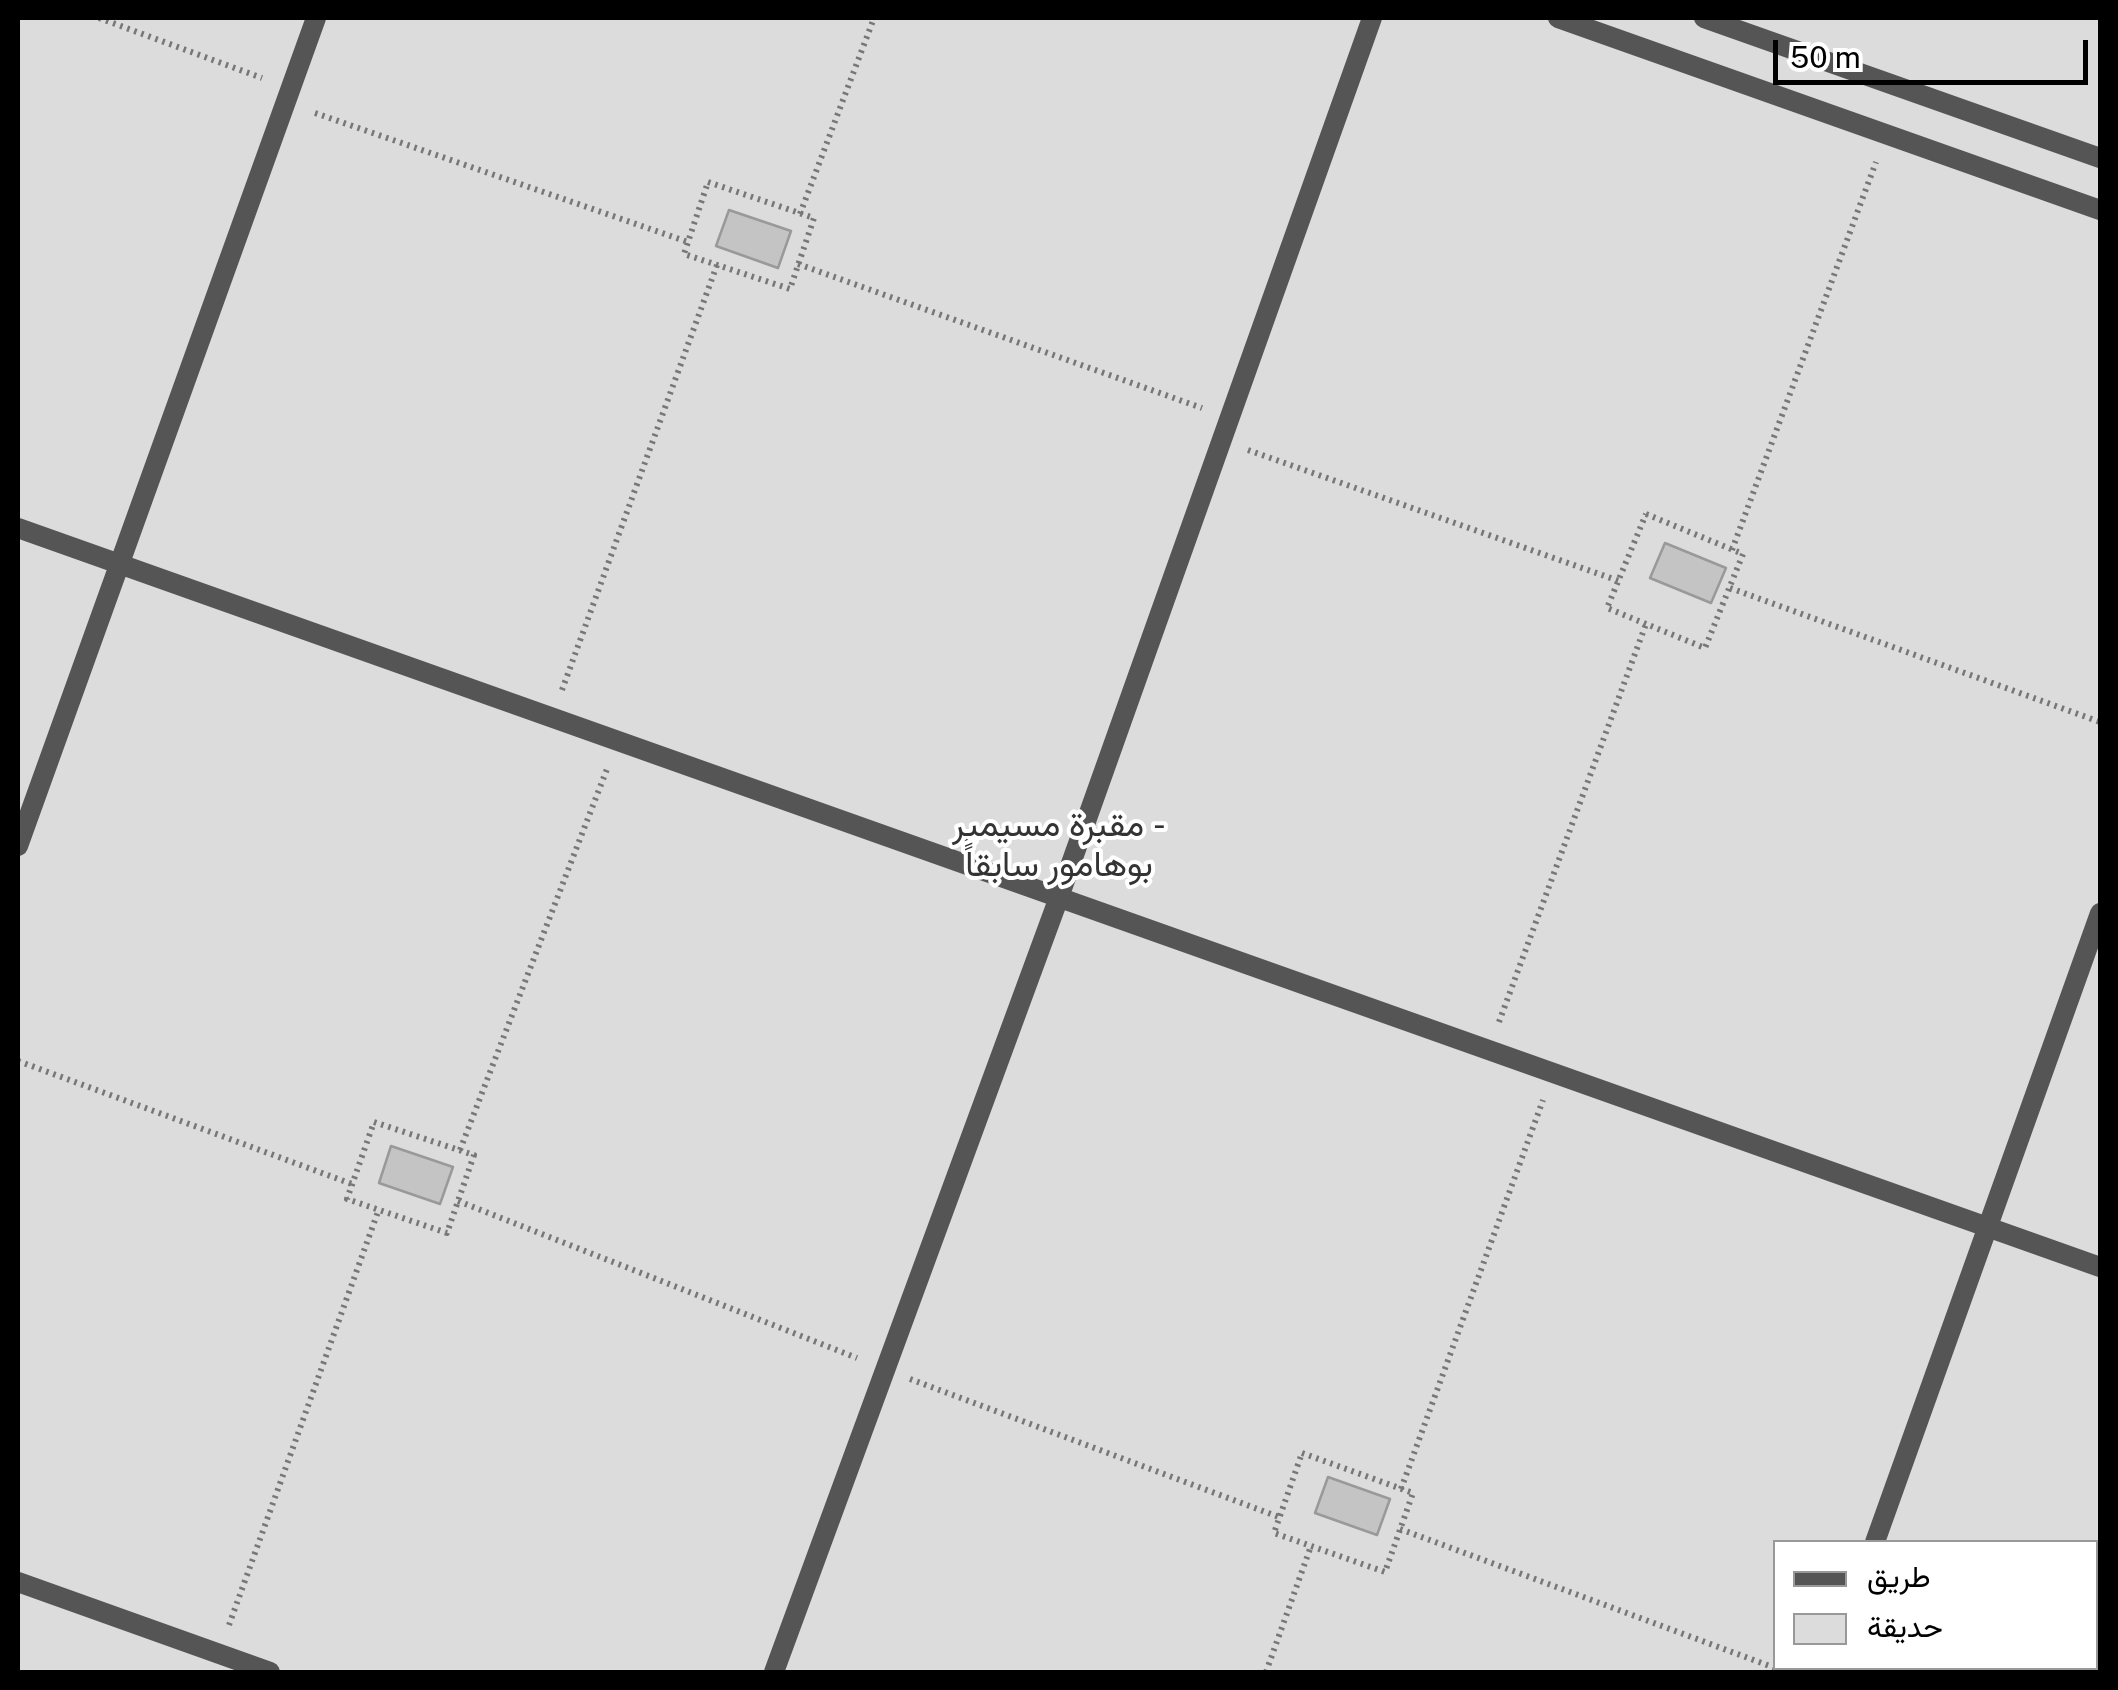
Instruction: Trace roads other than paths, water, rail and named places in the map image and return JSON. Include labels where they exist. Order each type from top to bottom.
[{"type":"street","points":[[18,846],[316,18]]},
{"type":"street","points":[[774,1672],[1058,900],[1372,18]]},
{"type":"street","points":[[1558,18],[2100,210]]},
{"type":"street","points":[[1704,18],[2100,158]]},
{"type":"street","points":[[18,528],[2100,1267]]},
{"type":"street","points":[[1876,1540],[2100,913]]},
{"type":"street","points":[[18,1582],[270,1672]]},
{"type":"park label","name":"مقبرة مسيمير - بوهامور سابقاً","points":[[1059,845]]}]
